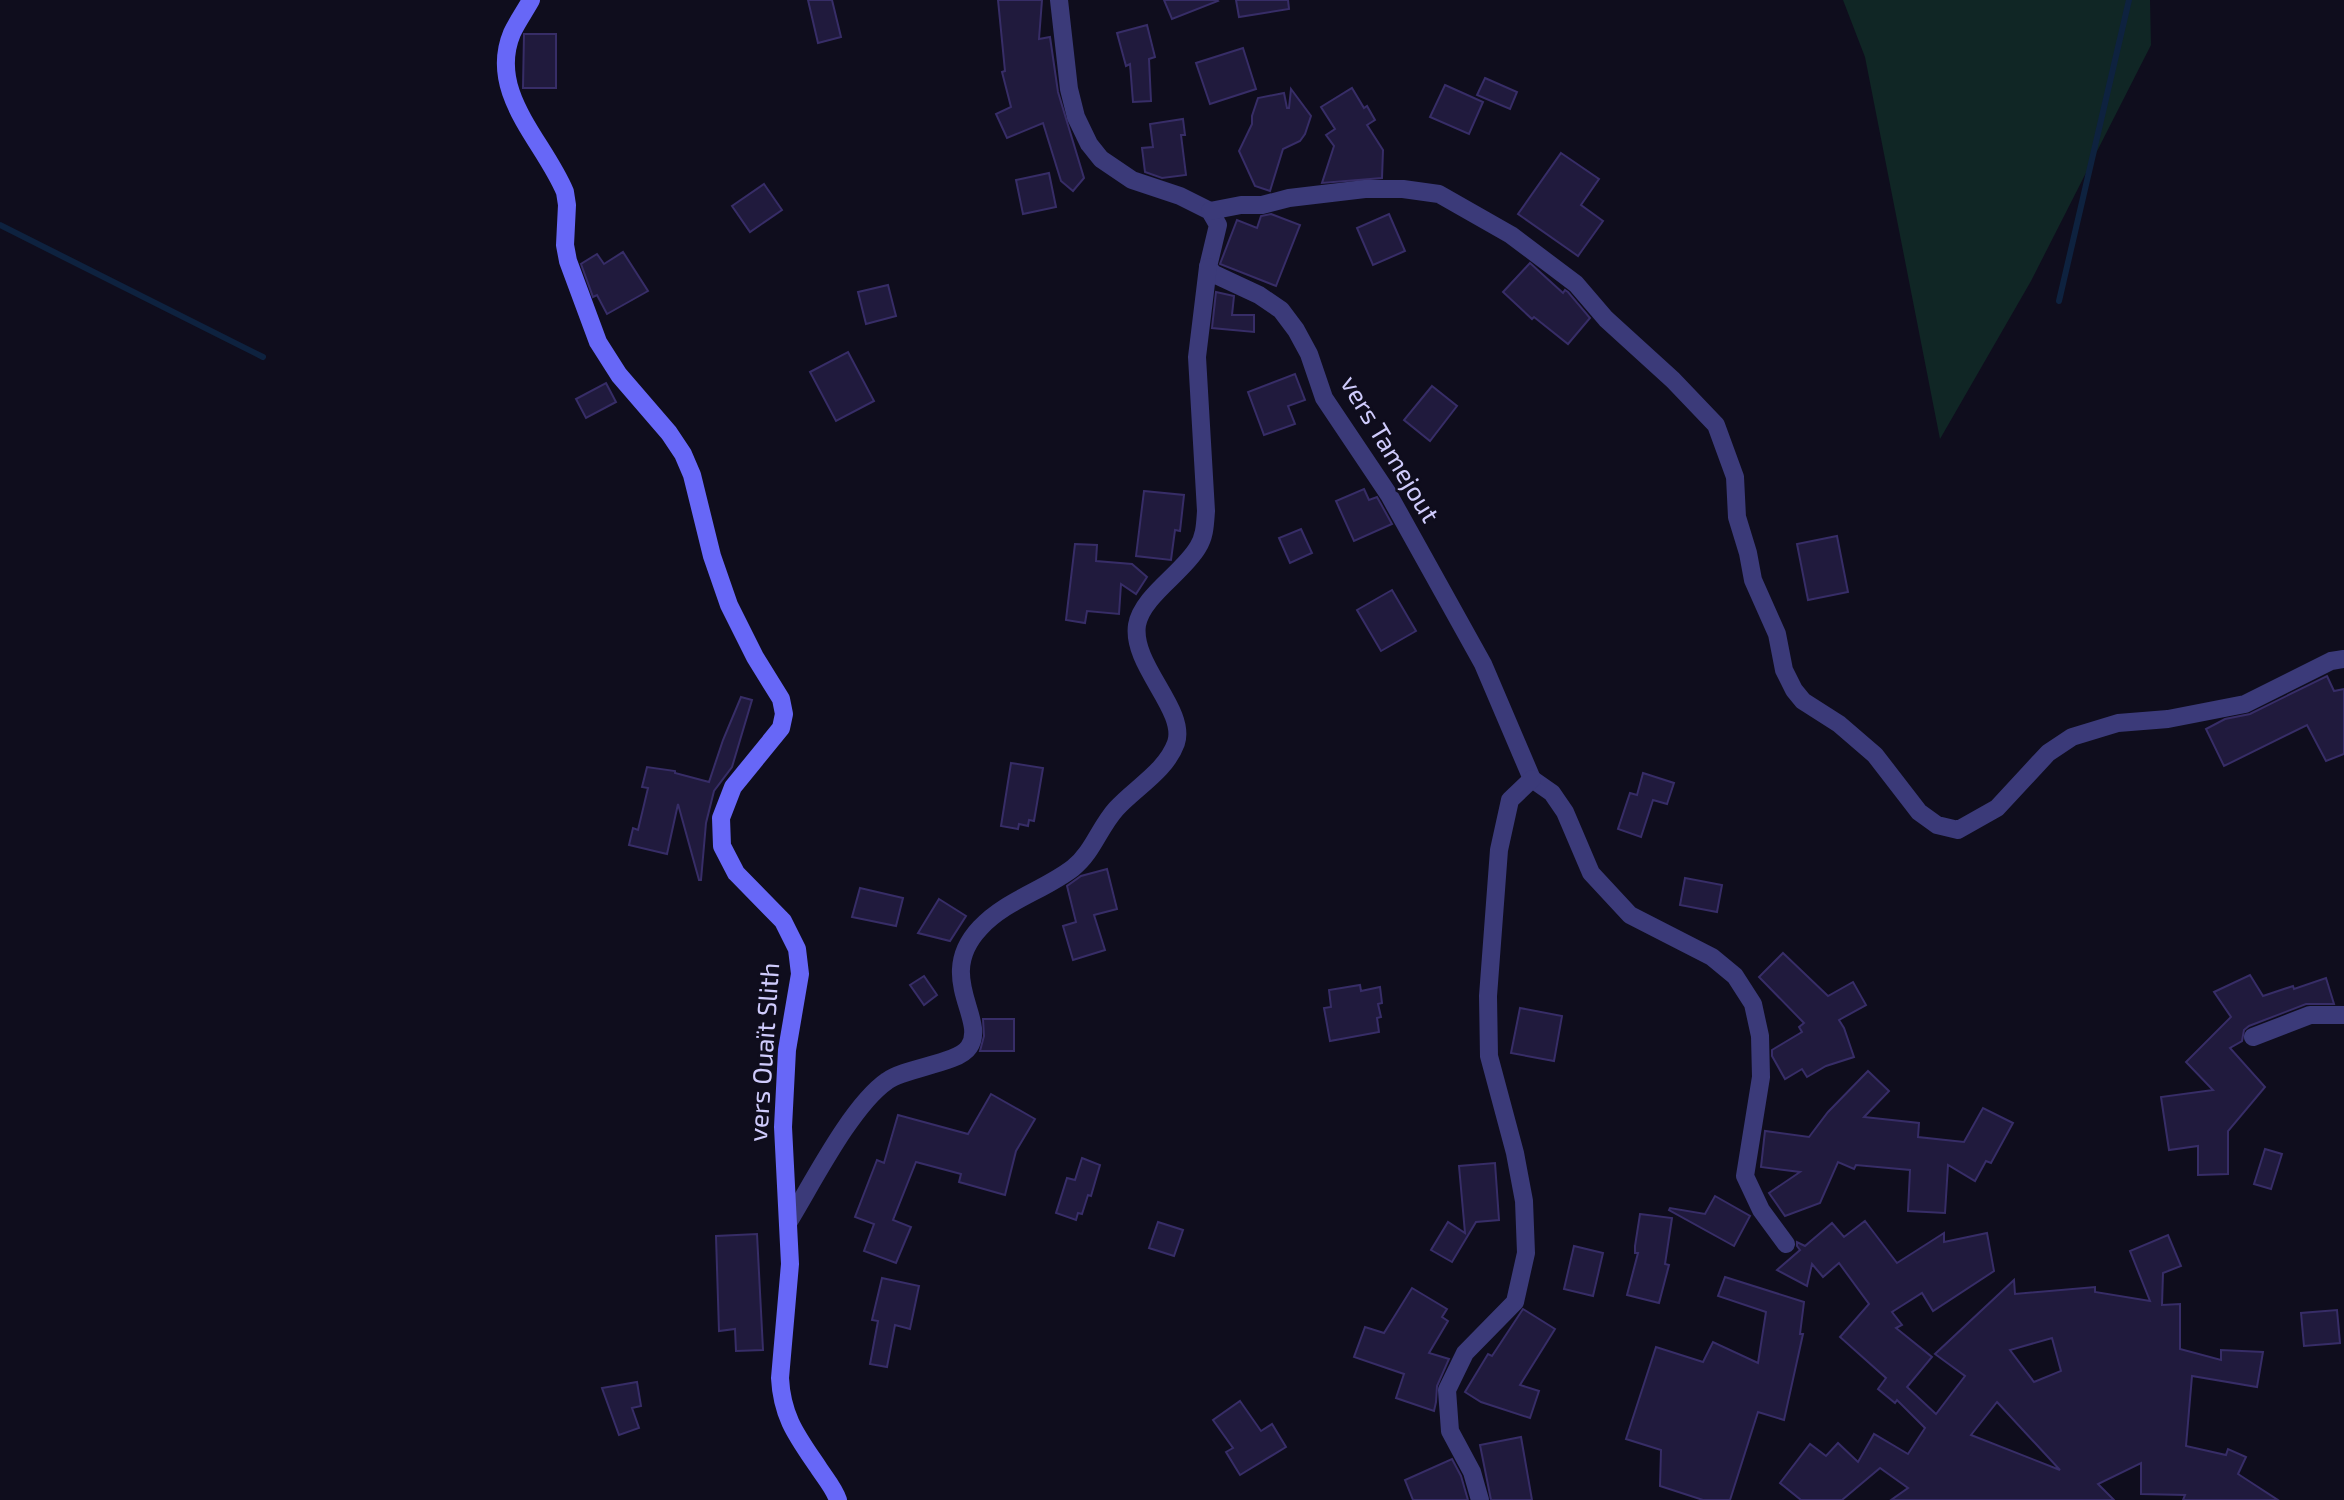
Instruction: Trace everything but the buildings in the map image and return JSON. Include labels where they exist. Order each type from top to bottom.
[{"type":"street","name":"vers Ouaït Slith","points":[[531,0],[512,34],[506,57],[507,81],[515,106],[565,192],[565,245],[573,277],[598,342],[609,361],[669,433],[683,454],[692,475],[712,556],[729,605],[755,657],[781,699],[784,713],[780,728],[733,787],[720,818],[722,846],[736,873],[783,921],[797,949],[800,974],[787,1050],[783,1127],[790,1264],[780,1378],[781,1398],[793,1430],[838,1500]]},
{"type":"street","points":[[788,1223],[853,1117],[871,1096],[887,1081],[962,1055],[970,1046],[972,1026],[960,981],[961,960],[969,942],[981,926],[1016,899],[1072,869],[1090,852],[1102,828],[1116,809],[1170,754],[1177,740],[1178,725],[1138,647],[1137,625],[1146,606],[1189,561],[1205,531],[1197,357],[1208,267],[1218,225],[1210,211],[1180,196],[1132,180],[1101,159],[1088,144],[1076,117],[1069,89],[1059,0]]},
{"type":"street","points":[[1210,211],[1365,189],[1404,189],[1439,194],[1511,235],[1576,284],[1606,319],[1673,380],[1716,425],[1735,477],[1737,517],[1753,580],[1777,634],[1784,670],[1794,690],[1803,701],[1839,724],[1875,755],[1919,812],[1937,825],[1958,830],[1997,808],[2048,753],[2071,737],[2118,723],[2168,719],[2245,704],[2331,661],[2344,659]]},
{"type":"street","name":"vers Tamejout","points":[[1208,267],[1214,274],[1259,295],[1281,310],[1296,330],[1309,355],[1324,398],[1389,495],[1483,664],[1532,779]]},
{"type":"street","points":[[1480,1500],[1472,1472],[1450,1431],[1447,1390],[1465,1353],[1515,1302],[1526,1253],[1524,1202],[1515,1153],[1489,1056],[1488,996],[1499,850],[1510,800],[1532,779],[1552,793],[1565,812],[1591,873],[1630,915],[1712,957],[1735,976],[1753,1004],[1760,1036],[1761,1077],[1745,1176],[1761,1210],[1786,1244]]},
{"type":"street","points":[[2253,1037],[2310,1015],[2344,1015]]},
{"type":"green space","points":[[1843,0],[2150,0],[2151,45],[2031,281],[1940,439],[1865,57]]},
{"type":"waterway","points":[[2059,301],[2129,0]]},
{"type":"waterway","points":[[0,225],[263,357]]}]
